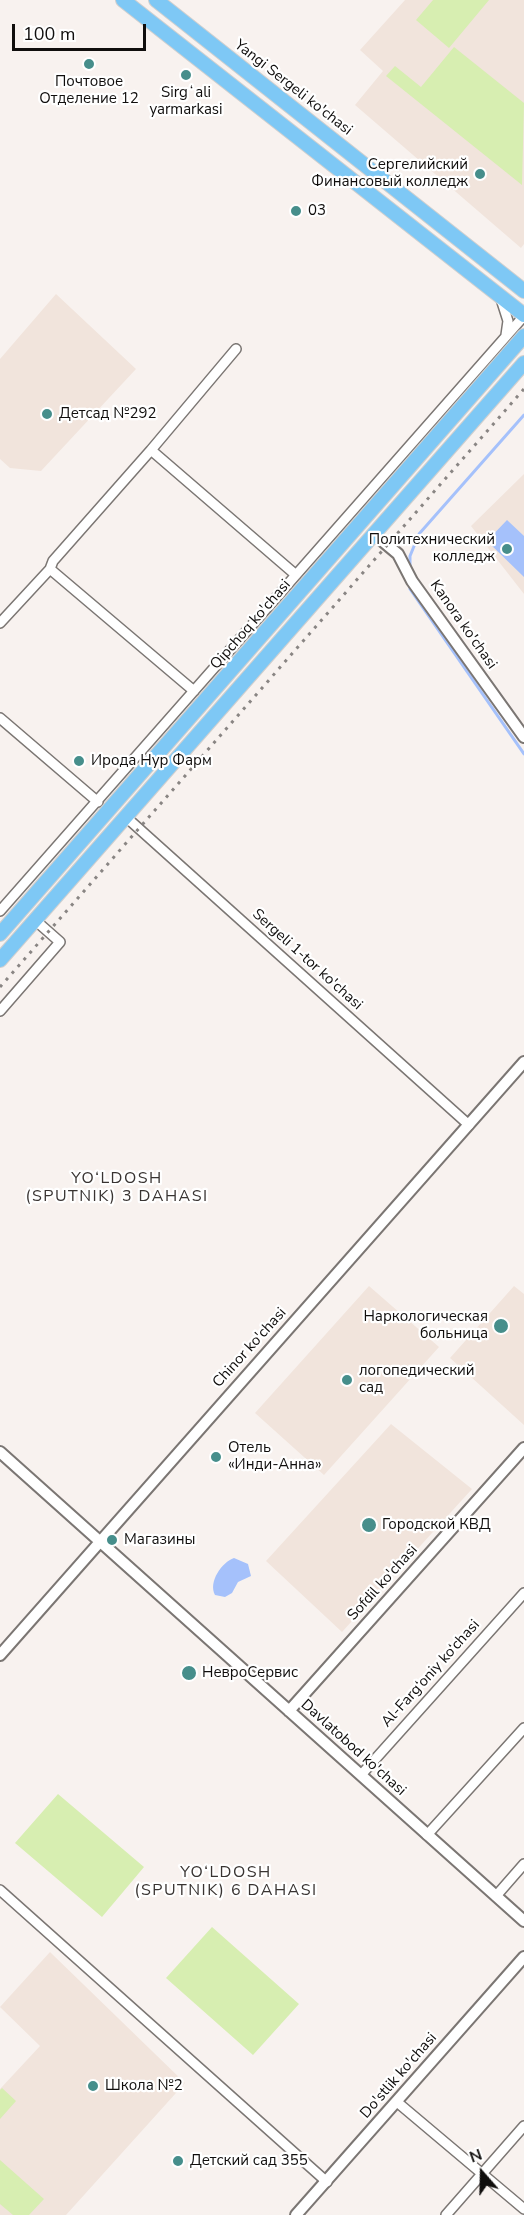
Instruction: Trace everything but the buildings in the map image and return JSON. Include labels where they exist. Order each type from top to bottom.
[{"type":"main road","points":[[123,0],[524,315]]},
{"type":"main road","name":"Yangi Sergeli ko'chasi","points":[[156,0],[520,287]]},
{"type":"main road","name":"Qipchoq ko'chasi","points":[[0,934],[524,336]]},
{"type":"main road","points":[[0,960],[524,363]]},
{"type":"main road","points":[[387,493],[400,504]]},
{"type":"main road","points":[[45,883],[58,894]]},
{"type":"street","points":[[499,295],[508,321],[505,337]]},
{"type":"street","name":"Qipchoq ko'chasi","points":[[0,911],[524,315]]},
{"type":"street","points":[[0,622],[50,569],[52,561],[151,450],[236,349]]},
{"type":"street","points":[[151,450],[296,575]]},
{"type":"street","name":"Kanora ko'chasi","points":[[374,534],[398,554],[410,577],[524,737]]},
{"type":"street","points":[[50,569],[194,691]]},
{"type":"street","points":[[0,718],[98,801]]},
{"type":"street","name":"Sergeli 1-tor ko'chasi","points":[[126,817],[469,1125]]},
{"type":"street","points":[[0,1011],[60,942],[35,920]]},
{"type":"street","name":"Chinor ko'chasi","points":[[0,1655],[524,1062]]},
{"type":"street","name":"Sofdil ko'chasi","points":[[289,1711],[524,1448]]},
{"type":"street","name":"Davlatobod ko'chasi","points":[[0,1452],[524,1921]]},
{"type":"street","name":"Al-Farg‘oniy ko‘chasi","points":[[361,1775],[524,1593]]},
{"type":"street","points":[[427,1834],[524,1728]]},
{"type":"street","points":[[496,1896],[524,1864]]},
{"type":"street","points":[[0,1890],[327,2182]]},
{"type":"street","name":"Do'stlik ko'chasi","points":[[297,2215],[524,1957]]},
{"type":"street","points":[[397,2102],[524,2209]]},
{"type":"street","points":[[446,2215],[524,2126]]},
{"type":"shaded area","name":"Сергелийский Финансовый колледж","points":[[405,0],[524,0],[524,244],[521,248],[355,105],[383,71],[360,50]]},
{"type":"shaded area","name":"Детсад №292","points":[[56,294],[136,369],[41,471],[10,468],[0,459],[0,359]]},
{"type":"shaded area","name":"Политехнический колледж","points":[[524,474],[524,594],[471,526]]},
{"type":"shaded area","name":"логопедический сад","points":[[369,1286],[439,1347],[324,1475],[255,1413]]},
{"type":"shaded area","name":"Наркологическая больница","points":[[514,1286],[524,1294],[524,1425],[450,1358]]},
{"type":"shaded area","name":"Городской КВД","points":[[391,1424],[472,1489],[342,1632],[266,1561]]},
{"type":"shaded area","name":"Школа №2","points":[[50,1952],[185,2083],[66,2215],[0,2215],[0,2089],[40,2046],[0,2007]]},
{"type":"green space","points":[[433,0],[489,0],[449,48],[416,20]]},
{"type":"green space","points":[[454,47],[524,103],[522,185],[386,76],[395,66],[421,87]]},
{"type":"green space","points":[[58,1794],[144,1867],[102,1917],[15,1843]]},
{"type":"green space","points":[[212,1927],[299,2004],[253,2055],[166,1978]]},
{"type":"green space","points":[[2,2088],[16,2101],[0,2119],[0,2090]]},
{"type":"green space","points":[[0,2160],[44,2199],[29,2215],[13,2215],[0,2204]]},
{"type":"water","points":[[507,520],[524,536],[524,577],[487,541]]},
{"type":"water","points":[[234,1558],[248,1564],[251,1576],[238,1582],[232,1593],[225,1597],[215,1595],[213,1584],[217,1573],[229,1560]]},
{"type":"waterway","points":[[410,569],[410,556],[419,534],[524,415]]},
{"type":"waterway","points":[[410,585],[410,589],[524,754]]},
{"type":"railway","points":[[0,987],[524,389]]},
{"type":"place","name":"Почтовое Отделение 12","points":[[89,64]]},
{"type":"place","name":"Sirgʻali yarmarkasi","points":[[186,75]]},
{"type":"place","name":"Сергелийский Финансовый колледж","points":[[480,174]]},
{"type":"place","name":"03","points":[[296,211]]},
{"type":"place","name":"Детсад №292","points":[[47,414]]},
{"type":"place","name":"Политехнический колледж","points":[[507,549]]},
{"type":"place","name":"Ирода Нур Фарм","points":[[79,761]]},
{"type":"place","name":"Наркологическая больница","points":[[501,1326]]},
{"type":"place","name":"логопедический сад","points":[[347,1380]]},
{"type":"place","name":"Отель «Инди-Анна»","points":[[216,1457]]},
{"type":"place","name":"Городской КВД","points":[[369,1525]]},
{"type":"place","name":"Магазины","points":[[112,1540]]},
{"type":"place","name":"НевроСервис","points":[[189,1673]]},
{"type":"place","name":"Школа №2","points":[[93,2086]]},
{"type":"place","name":"Детский сад 355","points":[[178,2161]]},
{"type":"district","name":"YO‘LDOSH (SPUTNIK) 3 DAHASI","points":[[117,1188]]},
{"type":"district","name":"YO‘LDOSH (SPUTNIK) 6 DAHASI","points":[[226,1882]]}]
